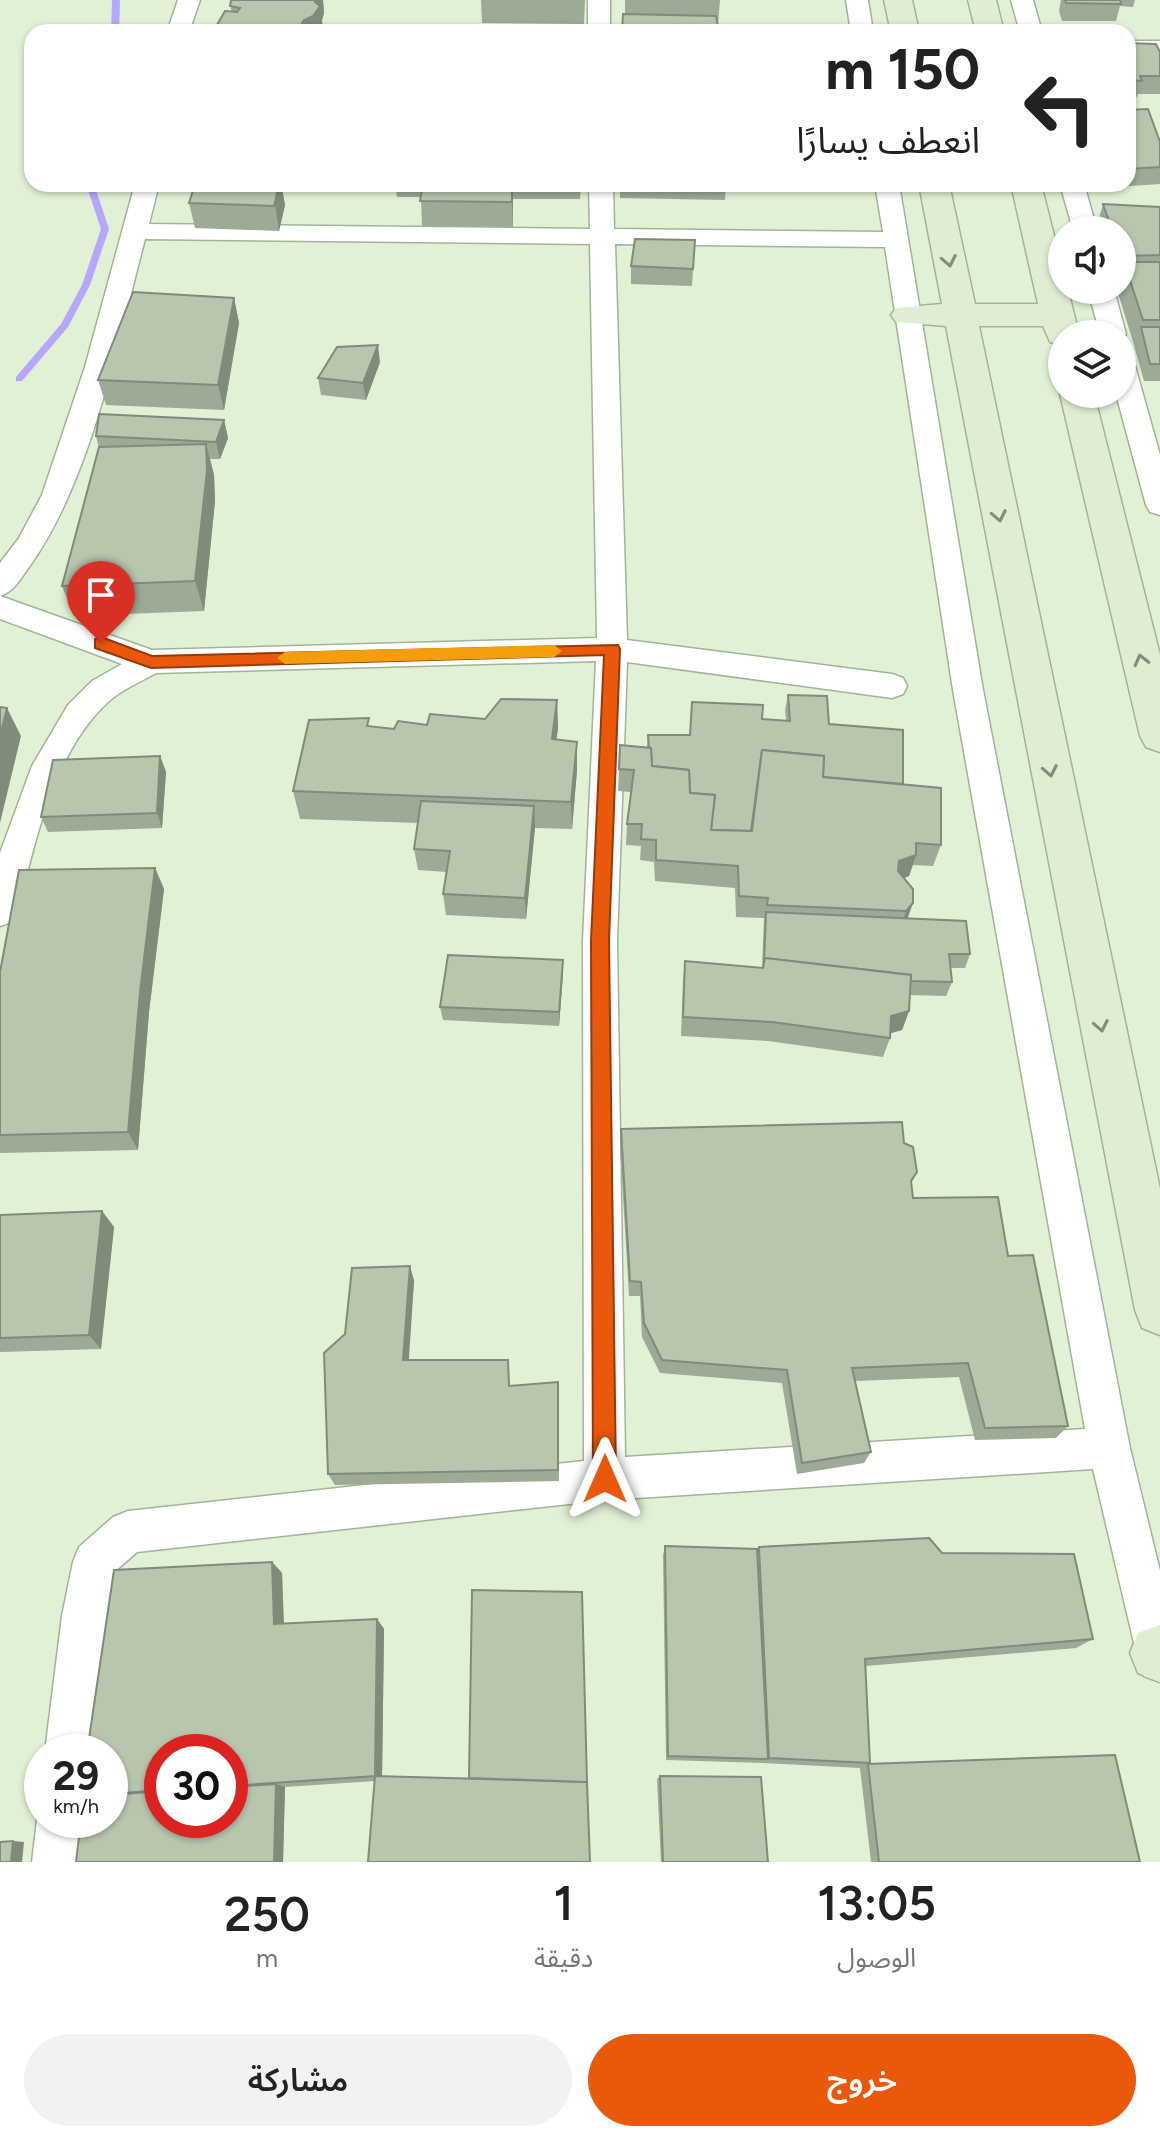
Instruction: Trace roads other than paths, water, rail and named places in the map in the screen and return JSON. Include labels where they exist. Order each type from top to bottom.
[{"type":"main road","points":[[898,0],[903,24]]},
{"type":"main road","points":[[982,0],[988,24]]},
{"type":"main road","points":[[936,192],[1160,1310]]},
{"type":"main road","points":[[1028,192],[1059,320]]},
{"type":"main road","points":[[908,315],[959,315],[1048,324]]},
{"type":"main road","points":[[1080,408],[1160,736]]},
{"type":"street","points":[[181,24],[189,0]]},
{"type":"street","points":[[599,0],[599,24]]},
{"type":"street","points":[[857,0],[861,24]]},
{"type":"street","points":[[1022,0],[1029,24]]},
{"type":"street","points":[[1136,48],[1160,48]]},
{"type":"street","points":[[0,585],[30,544],[56,495],[98,367],[145,192]]},
{"type":"street","points":[[601,192],[612,649],[600,941],[605,1479]]},
{"type":"street","points":[[888,192],[968,690],[1109,1448],[1159,1655]]},
{"type":"street","points":[[1074,192],[1081,216]]},
{"type":"street","points":[[134,231],[601,239],[896,240]]},
{"type":"street","points":[[1133,408],[1160,505]]},
{"type":"street","points":[[0,607],[151,662],[612,649],[892,686]]},
{"type":"street","points":[[0,912],[17,848],[61,737],[98,693],[151,662]]},
{"type":"street","points":[[70,1734],[84,1616],[94,1562],[128,1532],[605,1479],[1109,1448]]},
{"type":"street","points":[[55,1862],[58,1838]]},
{"type":"waterway","points":[[115,24],[116,0]]},
{"type":"waterway","points":[[19,379],[65,325],[86,285],[105,229],[93,192]]}]
